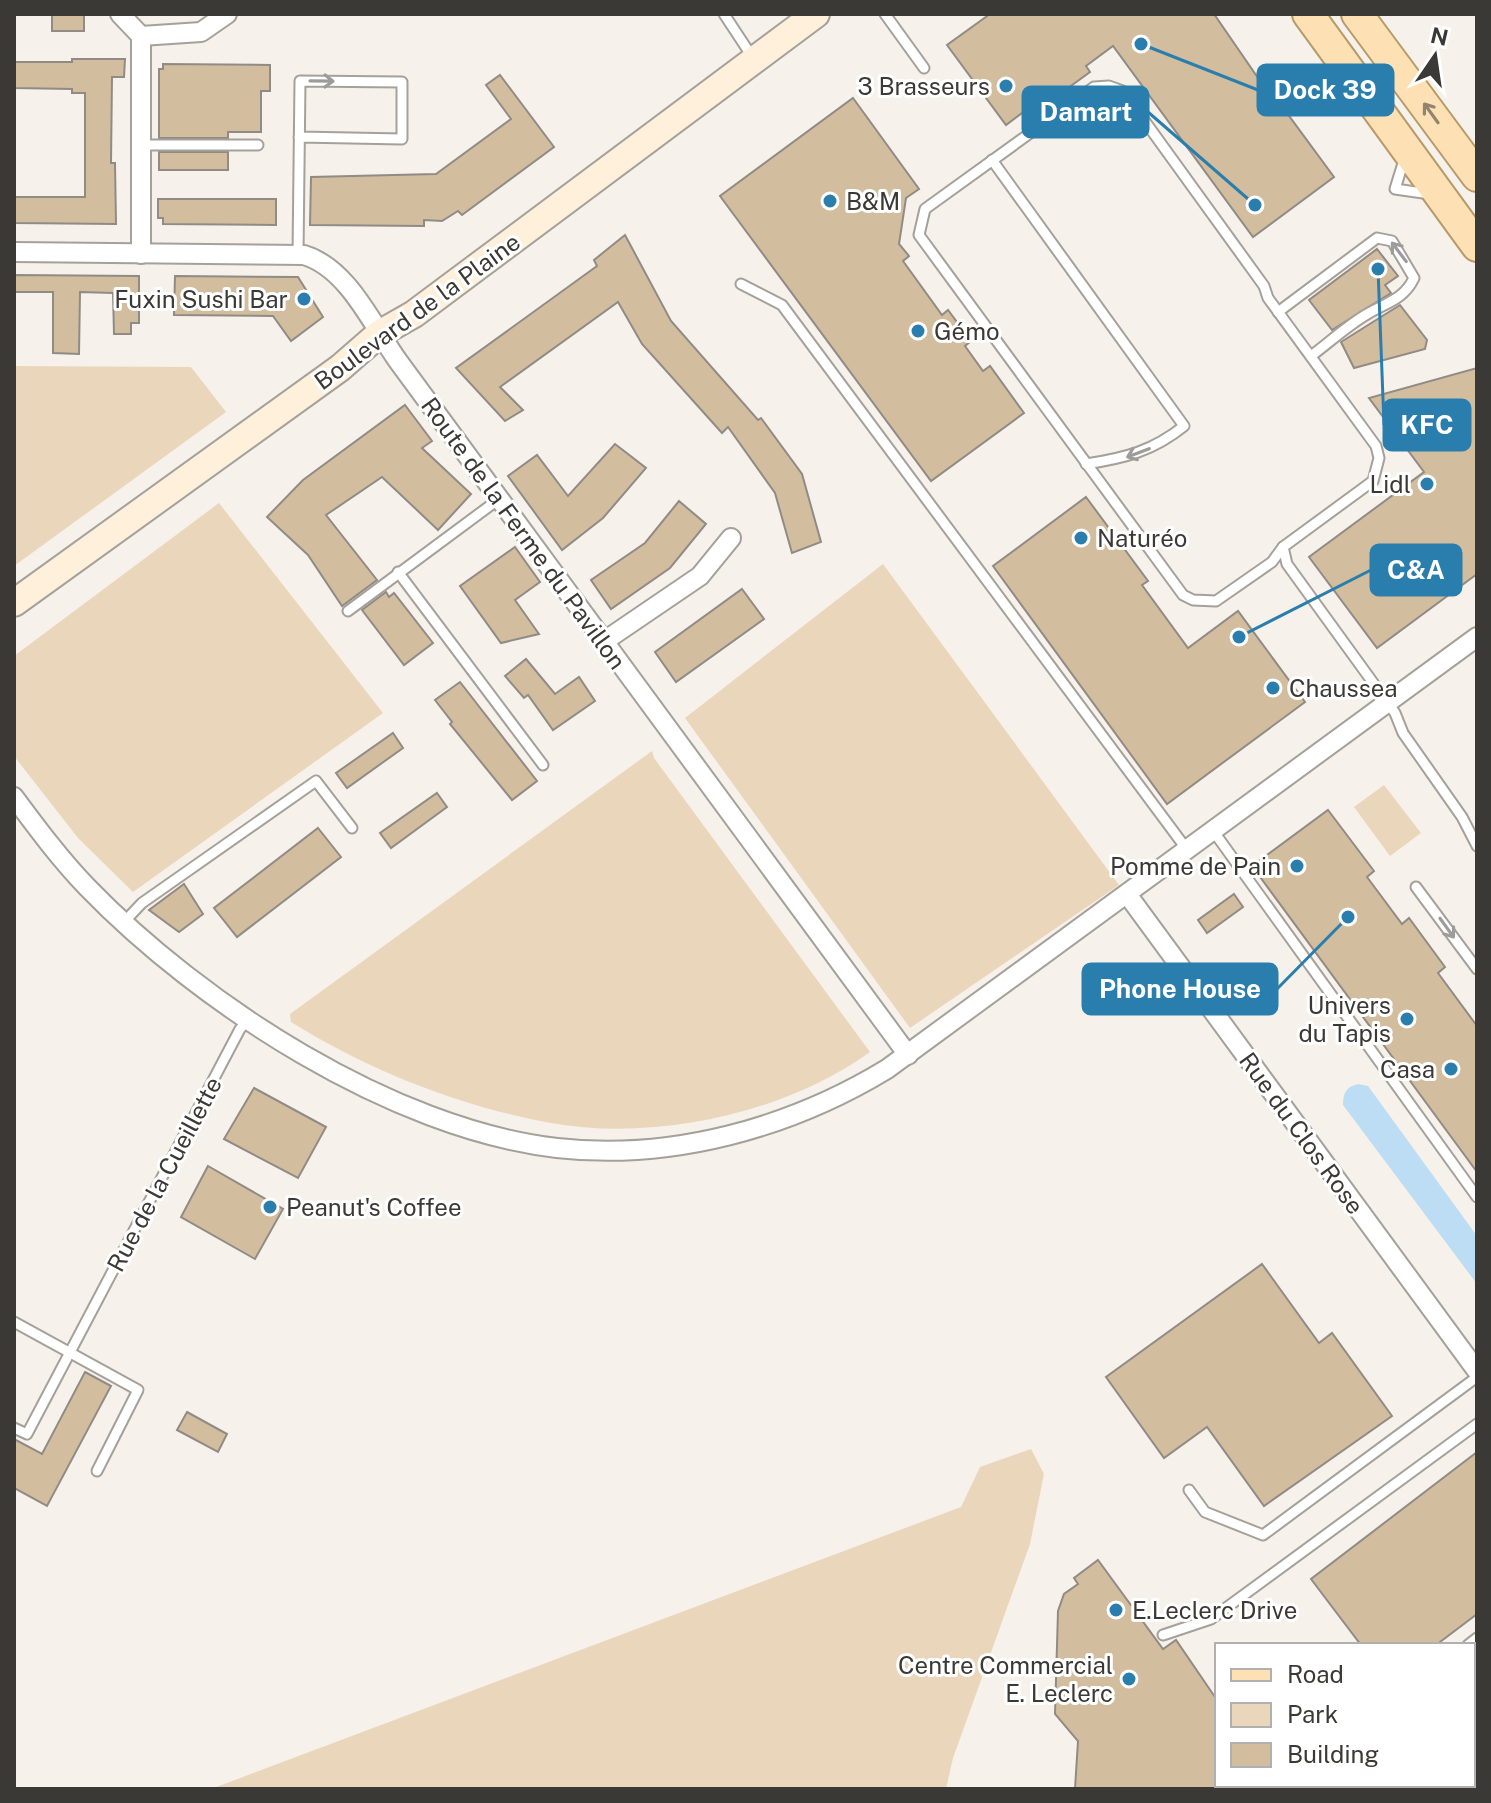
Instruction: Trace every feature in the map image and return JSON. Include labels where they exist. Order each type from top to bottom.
[{"type":"main road","name":"Boulevard de la Plaine","points":[[14,603],[340,368],[379,334],[414,314],[816,14]]},
{"type":"main road","points":[[1308,14],[1477,246]]},
{"type":"main road","points":[[1356,15],[1477,176]]},
{"type":"street","points":[[120,14],[141,36],[141,254]]},
{"type":"street","points":[[141,36],[201,32],[227,14]]},
{"type":"street","name":"Route de la Ferme du Pavillon","points":[[14,252],[298,255],[318,259],[362,306],[379,334],[603,642],[908,1055]]},
{"type":"street","points":[[603,642],[700,576],[731,538]]},
{"type":"street","points":[[14,797],[87,887],[124,922],[215,998],[333,1069],[437,1117],[556,1148],[650,1148],[771,1125],[843,1096],[908,1055],[1477,637]]},
{"type":"street","name":"Rue du Clos Rose","points":[[1127,894],[1477,1374]]},
{"type":"lane","points":[[724,14],[754,59]]},
{"type":"lane","points":[[885,14],[924,68]]},
{"type":"lane","points":[[298,255],[299,137],[300,81],[402,82],[402,139],[299,137]]},
{"type":"lane","points":[[1109,86],[1123,91],[1376,446],[1377,471],[1373,481],[1283,547],[1272,562],[1227,595],[1216,601],[1193,600],[1183,595],[919,235],[925,209],[992,160],[1094,87],[1109,86]]},
{"type":"lane","points":[[141,145],[258,145]]},
{"type":"lane","points":[[992,160],[1184,426],[1162,444],[1129,458],[1086,464]]},
{"type":"lane","points":[[1278,312],[1377,238],[1392,241],[1411,268],[1414,278],[1408,290],[1388,306],[1369,312],[1311,356]]},
{"type":"lane","points":[[741,284],[782,305],[1188,851]]},
{"type":"lane","points":[[348,611],[499,499]]},
{"type":"lane","points":[[1283,547],[1287,564],[1388,703],[1403,733],[1462,817],[1477,846]]},
{"type":"lane","points":[[398,572],[543,765]]},
{"type":"lane","points":[[124,922],[142,903],[316,781],[352,828]]},
{"type":"lane","points":[[1214,832],[1477,1197]]},
{"type":"lane","points":[[1416,887],[1477,969]]},
{"type":"lane","name":"Rue de la Cueillette","points":[[14,1428],[27,1434],[240,1029],[249,1019]]},
{"type":"lane","points":[[15,1326],[138,1390],[97,1471]]},
{"type":"lane","points":[[1189,1490],[1205,1512],[1263,1535],[1477,1374]]},
{"type":"lane","points":[[1163,1635],[1211,1619],[1477,1424]]},
{"type":"green space","points":[[14,366],[191,367],[226,412],[14,566]]},
{"type":"green space","points":[[219,503],[383,713],[133,892],[78,838],[14,756],[14,656]]},
{"type":"green space","points":[[883,564],[1119,885],[910,1028],[685,718]]},
{"type":"green space","points":[[652,751],[654,758],[870,1052],[799,1092],[718,1118],[675,1125],[591,1128],[517,1116],[449,1097],[351,1056],[291,1022],[290,1014]]},
{"type":"green space","points":[[1384,785],[1421,833],[1390,856],[1354,807]]},
{"type":"green space","points":[[1031,1449],[1044,1474],[1030,1544],[953,1758],[946,1789],[211,1789],[961,1507],[980,1467]]},
{"type":"water","points":[[1358,1084],[1368,1086],[1477,1236],[1477,1284],[1343,1105],[1346,1091]]},
{"type":"building","points":[[52,14],[84,14],[84,31],[52,31]]},
{"type":"building","points":[[990,14],[1214,14],[1267,91],[1270,90],[1334,177],[1253,237],[1113,46],[1086,66],[1090,72],[1057,96],[1053,90],[1006,125],[947,45]]},
{"type":"building","points":[[72,59],[125,59],[124,77],[112,77],[111,163],[115,163],[116,224],[14,223],[14,197],[85,197],[85,93],[72,93],[72,89],[14,88],[14,62],[72,62]]},
{"type":"building","points":[[163,64],[270,65],[270,91],[261,91],[261,132],[228,132],[228,138],[159,138],[159,69],[163,69]]},
{"type":"building","points":[[500,75],[554,147],[462,215],[458,211],[442,221],[424,220],[424,226],[310,225],[311,177],[436,174],[511,119],[486,85]]},
{"type":"building","points":[[853,98],[919,189],[906,198],[899,244],[909,256],[903,261],[942,315],[948,310],[971,341],[965,346],[983,371],[990,366],[1024,413],[931,481],[720,196]]},
{"type":"building","points":[[159,152],[228,152],[228,170],[159,170]]},
{"type":"building","points":[[158,199],[276,199],[276,225],[163,224],[163,218],[158,218]]},
{"type":"building","points":[[625,235],[671,321],[758,420],[761,418],[802,474],[821,542],[792,553],[775,493],[728,427],[722,433],[642,344],[618,302],[500,387],[523,410],[505,421],[456,368],[597,266],[594,260]]},
{"type":"building","points":[[1377,249],[1398,276],[1385,285],[1391,293],[1332,330],[1309,300]]},
{"type":"building","points":[[14,275],[139,276],[139,323],[131,323],[131,334],[114,334],[113,293],[80,292],[79,354],[53,353],[53,292],[14,292]]},
{"type":"building","points":[[175,276],[298,277],[323,317],[291,341],[273,316],[174,315]]},
{"type":"building","points":[[1400,305],[1427,340],[1425,349],[1354,368],[1341,342]]},
{"type":"building","points":[[1477,368],[1477,574],[1377,648],[1309,557],[1424,472],[1369,398]]},
{"type":"building","points":[[405,405],[432,441],[422,448],[471,494],[438,530],[382,477],[326,515],[377,580],[342,606],[308,555],[267,517],[303,480]]},
{"type":"building","points":[[615,444],[646,468],[603,518],[562,550],[508,476],[537,455],[568,496]]},
{"type":"building","points":[[1086,497],[1148,581],[1142,585],[1188,648],[1238,611],[1305,702],[1167,804],[993,566]]},
{"type":"building","points":[[679,501],[706,524],[670,568],[611,609],[591,580],[645,543]]},
{"type":"building","points":[[515,547],[540,582],[515,600],[539,634],[501,643],[460,586]]},
{"type":"building","points":[[742,589],[764,619],[676,682],[655,652]]},
{"type":"building","points":[[386,592],[389,597],[394,593],[433,643],[404,665],[362,610]]},
{"type":"building","points":[[526,659],[555,694],[579,677],[595,701],[553,730],[528,695],[524,698],[505,676]]},
{"type":"building","points":[[460,682],[537,781],[512,800],[450,724],[452,722],[435,700]]},
{"type":"building","points":[[393,733],[403,748],[347,788],[336,773]]},
{"type":"building","points":[[437,793],[447,807],[391,848],[380,833]]},
{"type":"building","points":[[1328,810],[1374,871],[1367,877],[1402,924],[1409,918],[1445,967],[1438,973],[1477,1026],[1477,1172],[1252,866]]},
{"type":"building","points":[[318,828],[341,857],[237,937],[214,908]]},
{"type":"building","points":[[184,884],[203,914],[179,932],[149,910]]},
{"type":"building","points":[[1234,894],[1243,907],[1207,933],[1198,920]]},
{"type":"building","points":[[254,1088],[326,1127],[298,1178],[224,1139]]},
{"type":"building","points":[[208,1166],[283,1209],[255,1259],[181,1217]]},
{"type":"building","points":[[1262,1264],[1319,1343],[1332,1333],[1392,1416],[1264,1506],[1207,1427],[1164,1458],[1106,1377]]},
{"type":"building","points":[[85,1372],[111,1386],[47,1506],[14,1488],[14,1439],[42,1454]]},
{"type":"building","points":[[187,1412],[227,1434],[218,1452],[177,1430]]},
{"type":"building","points":[[1477,1452],[1477,1614],[1439,1643],[1359,1643],[1311,1579]]},
{"type":"building","name":"Centre Commercial E. Leclerc","points":[[1098,1560],[1163,1649],[1176,1640],[1215,1697],[1217,1789],[1075,1789],[1078,1741],[1055,1714],[1058,1611],[1064,1594],[1078,1584],[1074,1578]]},
{"type":"place","name":"Dock 39","points":[[1141,44]]},
{"type":"place","name":"3 Brasseurs","points":[[1006,86]]},
{"type":"place","name":"B&M","points":[[830,201]]},
{"type":"place","name":"Damart","points":[[1255,205]]},
{"type":"place","name":"KFC","points":[[1378,269]]},
{"type":"place","name":"Fuxin Sushi Bar","points":[[304,299]]},
{"type":"place","name":"Gémo","points":[[918,331]]},
{"type":"place","name":"Lidl","points":[[1427,484]]},
{"type":"place","name":"Naturéo","points":[[1081,538]]},
{"type":"place","name":"C&A","points":[[1239,637]]},
{"type":"place","name":"Chaussea","points":[[1273,688]]},
{"type":"place","name":"Pomme de Pain","points":[[1297,866]]},
{"type":"place","name":"Phone House","points":[[1348,917]]},
{"type":"place","name":"Univers du Tapis","points":[[1407,1019]]},
{"type":"place","name":"Casa","points":[[1451,1069]]},
{"type":"place","name":"Peanut's Coffee","points":[[270,1207]]},
{"type":"place","name":"E.Leclerc Drive","points":[[1116,1610]]},
{"type":"place","name":"Centre Commercial E. Leclerc","points":[[1129,1679]]}]
